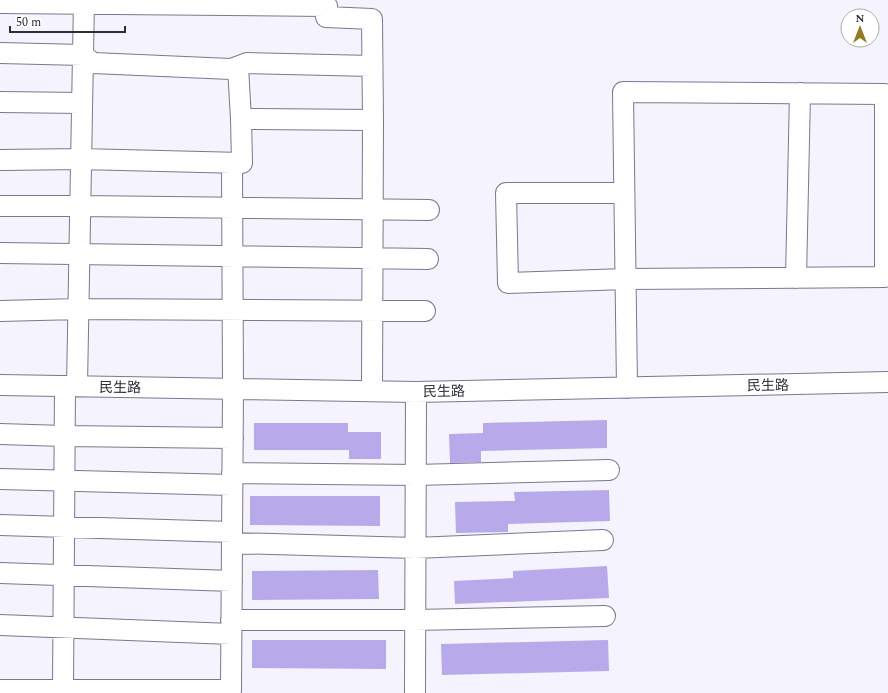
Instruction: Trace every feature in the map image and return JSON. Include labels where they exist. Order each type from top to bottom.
[{"type":"street","points":[[63,690],[64,436],[71,386],[78,309],[84,2]]},
{"type":"street","points":[[0,3],[238,3],[327,6],[326,17],[372,19],[372,391]]},
{"type":"street","points":[[0,53],[83,55],[93,62],[231,69],[247,62],[372,66]]},
{"type":"street","points":[[0,160],[81,159],[242,163],[238,67]]},
{"type":"street","points":[[624,193],[506,194],[508,283],[626,279],[885,277],[885,94],[623,92],[626,279],[627,388]]},
{"type":"street","points":[[796,278],[800,93]]},
{"type":"street","points":[[0,102],[82,103]]},
{"type":"street","points":[[241,119],[373,120]]},
{"type":"street","points":[[0,690],[135,692],[231,690],[233,438],[232,163]]},
{"type":"street","points":[[0,206],[429,210]]},
{"type":"street","points":[[0,253],[428,259]]},
{"type":"street","points":[[0,311],[78,309],[425,311]]},
{"type":"street","name":"民生路","points":[[0,385],[416,392],[888,382]]},
{"type":"street","points":[[415,693],[416,392]]},
{"type":"street","points":[[0,434],[233,438]]},
{"type":"street","points":[[0,479],[64,481],[232,479],[609,470]]},
{"type":"street","points":[[0,525],[64,527],[416,548],[603,540]]},
{"type":"street","points":[[0,573],[232,581]]},
{"type":"street","points":[[0,625],[63,628],[231,627],[415,620],[605,616]]},
{"type":"building","points":[[607,420],[607,448],[481,451],[481,462],[450,463],[449,434],[483,433],[483,423]]},
{"type":"building","points":[[254,423],[348,423],[348,432],[381,432],[381,459],[349,459],[349,450],[254,450]]},
{"type":"building","points":[[609,490],[610,521],[508,524],[508,532],[456,533],[455,502],[515,501],[514,492]]},
{"type":"building","points":[[250,496],[380,496],[380,526],[250,525]]},
{"type":"building","points":[[607,566],[609,598],[455,604],[454,581],[513,578],[513,571]]},
{"type":"building","points":[[378,570],[379,599],[252,600],[252,571]]},
{"type":"building","points":[[252,640],[386,640],[386,669],[252,668]]},
{"type":"building","points":[[608,640],[609,671],[442,675],[441,644]]}]
